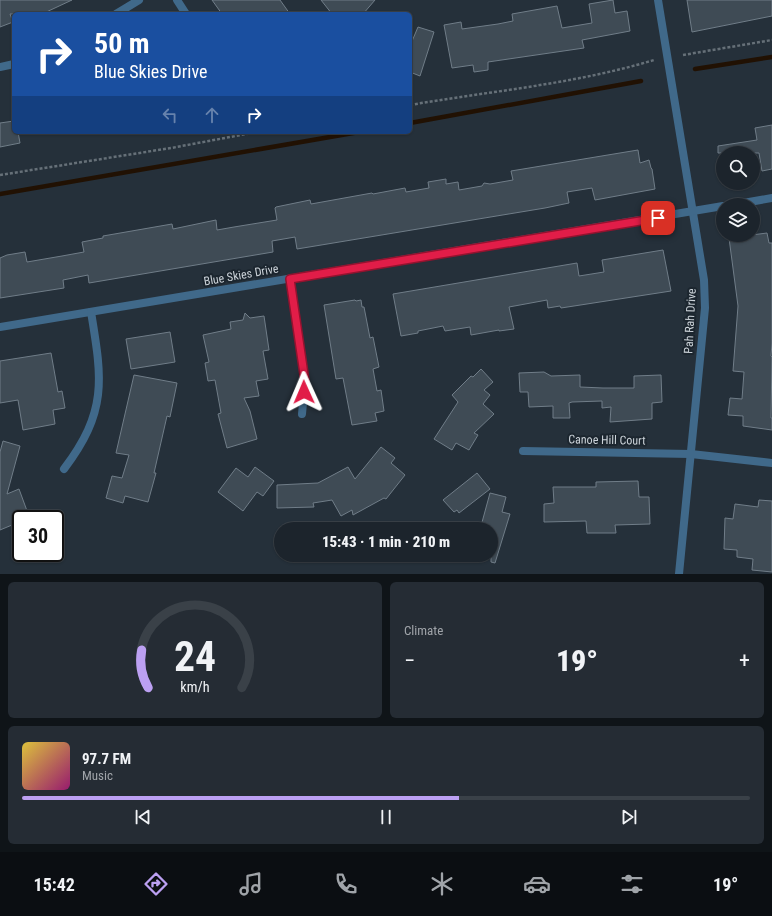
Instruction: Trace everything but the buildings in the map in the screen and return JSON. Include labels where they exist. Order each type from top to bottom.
[{"type":"street","points":[[119,12],[138,0]]},
{"type":"street","points":[[177,0],[185,12]]},
{"type":"street","name":"Pah Rah Drive","points":[[658,0],[704,280],[705,308],[679,574]]},
{"type":"street","points":[[0,68],[12,65]]},
{"type":"street","points":[[760,200],[772,198]]},
{"type":"street","name":"Blue Skies Drive","points":[[0,327],[716,207]]},
{"type":"street","points":[[290,279],[305,381],[302,414]]},
{"type":"street","points":[[64,469],[78,451],[88,433],[96,412],[100,390],[100,366],[92,312]]},
{"type":"street","name":"Canoe Hill Court","points":[[523,451],[691,454],[772,463]]},
{"type":"path","points":[[683,55],[772,40]]},
{"type":"path","points":[[412,105],[557,82],[625,68],[654,60]]},
{"type":"path","points":[[0,175],[171,148],[238,134]]},
{"type":"waterway","points":[[695,69],[772,57]]},
{"type":"waterway","points":[[412,123],[641,81]]},
{"type":"waterway","points":[[0,194],[347,134]]},
{"type":"route","points":[[304,392],[305,381],[290,279],[658,218]]}]
